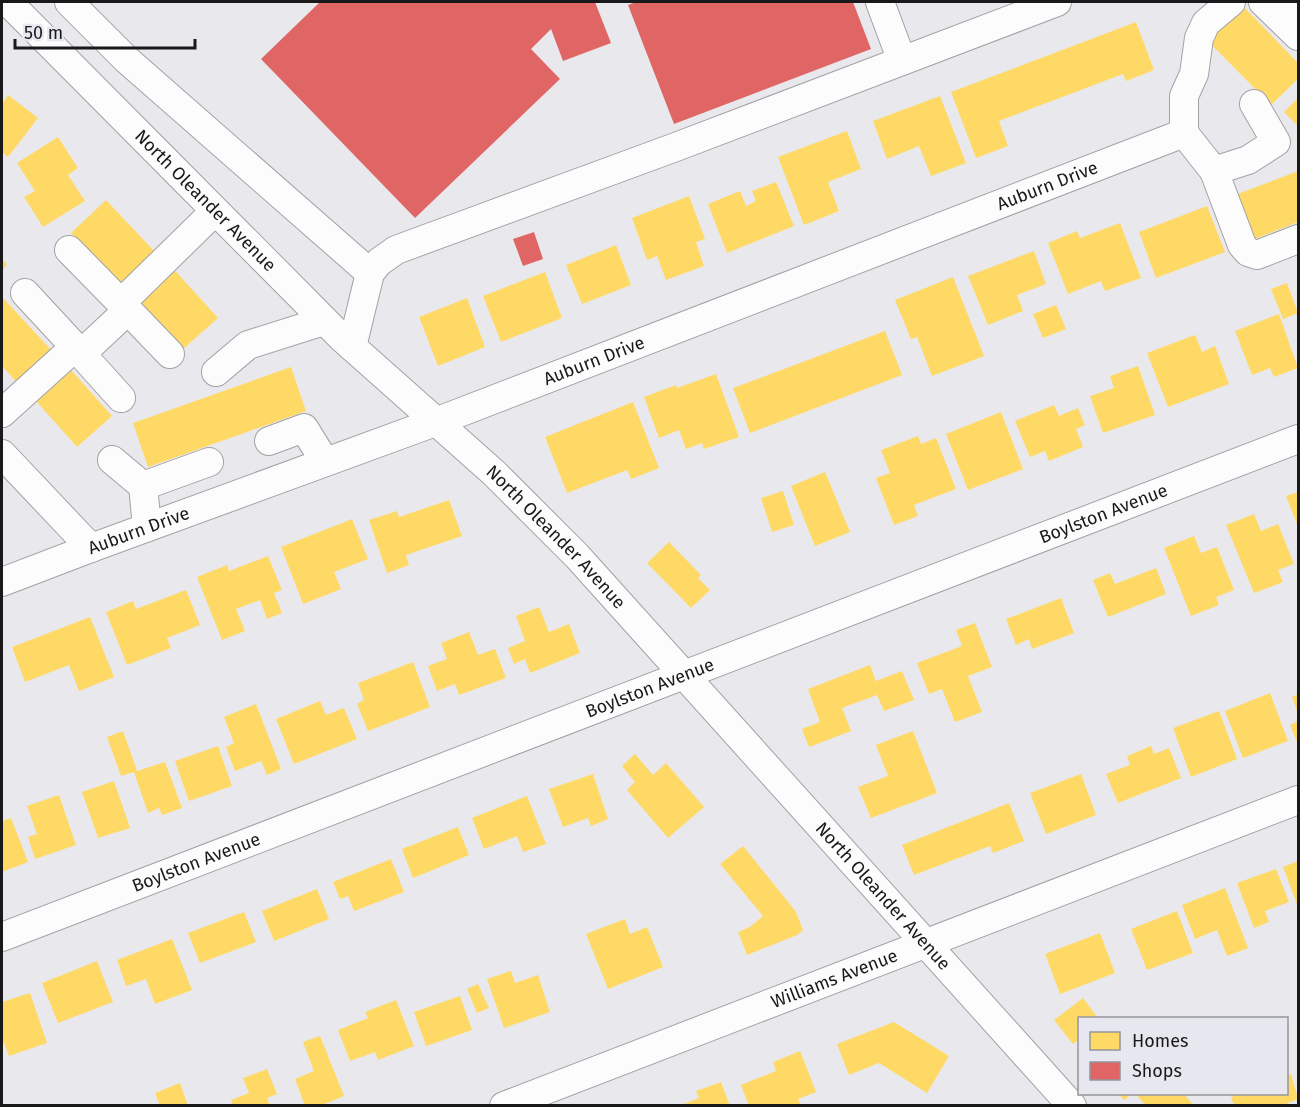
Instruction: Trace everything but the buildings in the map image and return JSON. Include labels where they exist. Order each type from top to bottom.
[{"type":"street","name":"North Oleander Avenue","points":[[8,2],[324,321],[494,473],[577,556],[1072,1106]]},
{"type":"street","points":[[69,2],[127,60],[370,273]]},
{"type":"street","points":[[880,2],[902,61]]},
{"type":"street","points":[[352,347],[370,273],[379,262],[396,250],[684,144],[1057,2]]},
{"type":"street","points":[[1231,2],[1206,23],[1199,38],[1194,74],[1184,96],[1185,133],[1214,171],[1242,245],[1248,252],[1257,255],[1299,239]]},
{"type":"street","points":[[1263,2],[1299,36]]},
{"type":"street","points":[[1214,171],[1248,160],[1276,142],[1254,104]]},
{"type":"street","name":"Auburn Drive","points":[[2,582],[438,421],[1185,133]]},
{"type":"street","points":[[2,413],[78,350],[124,307],[215,211]]},
{"type":"street","points":[[69,250],[170,354]]},
{"type":"street","points":[[25,293],[121,398]]},
{"type":"street","points":[[216,372],[248,345],[324,321]]},
{"type":"street","points":[[269,441],[304,428],[325,462]]},
{"type":"street","name":"Boylston Avenue","points":[[2,937],[1299,439]]},
{"type":"street","points":[[2,454],[91,548]]},
{"type":"street","points":[[112,460],[143,486],[147,527]]},
{"type":"street","points":[[143,486],[209,462]]},
{"type":"street","name":"Williams Avenue","points":[[504,1106],[1299,800]]}]
